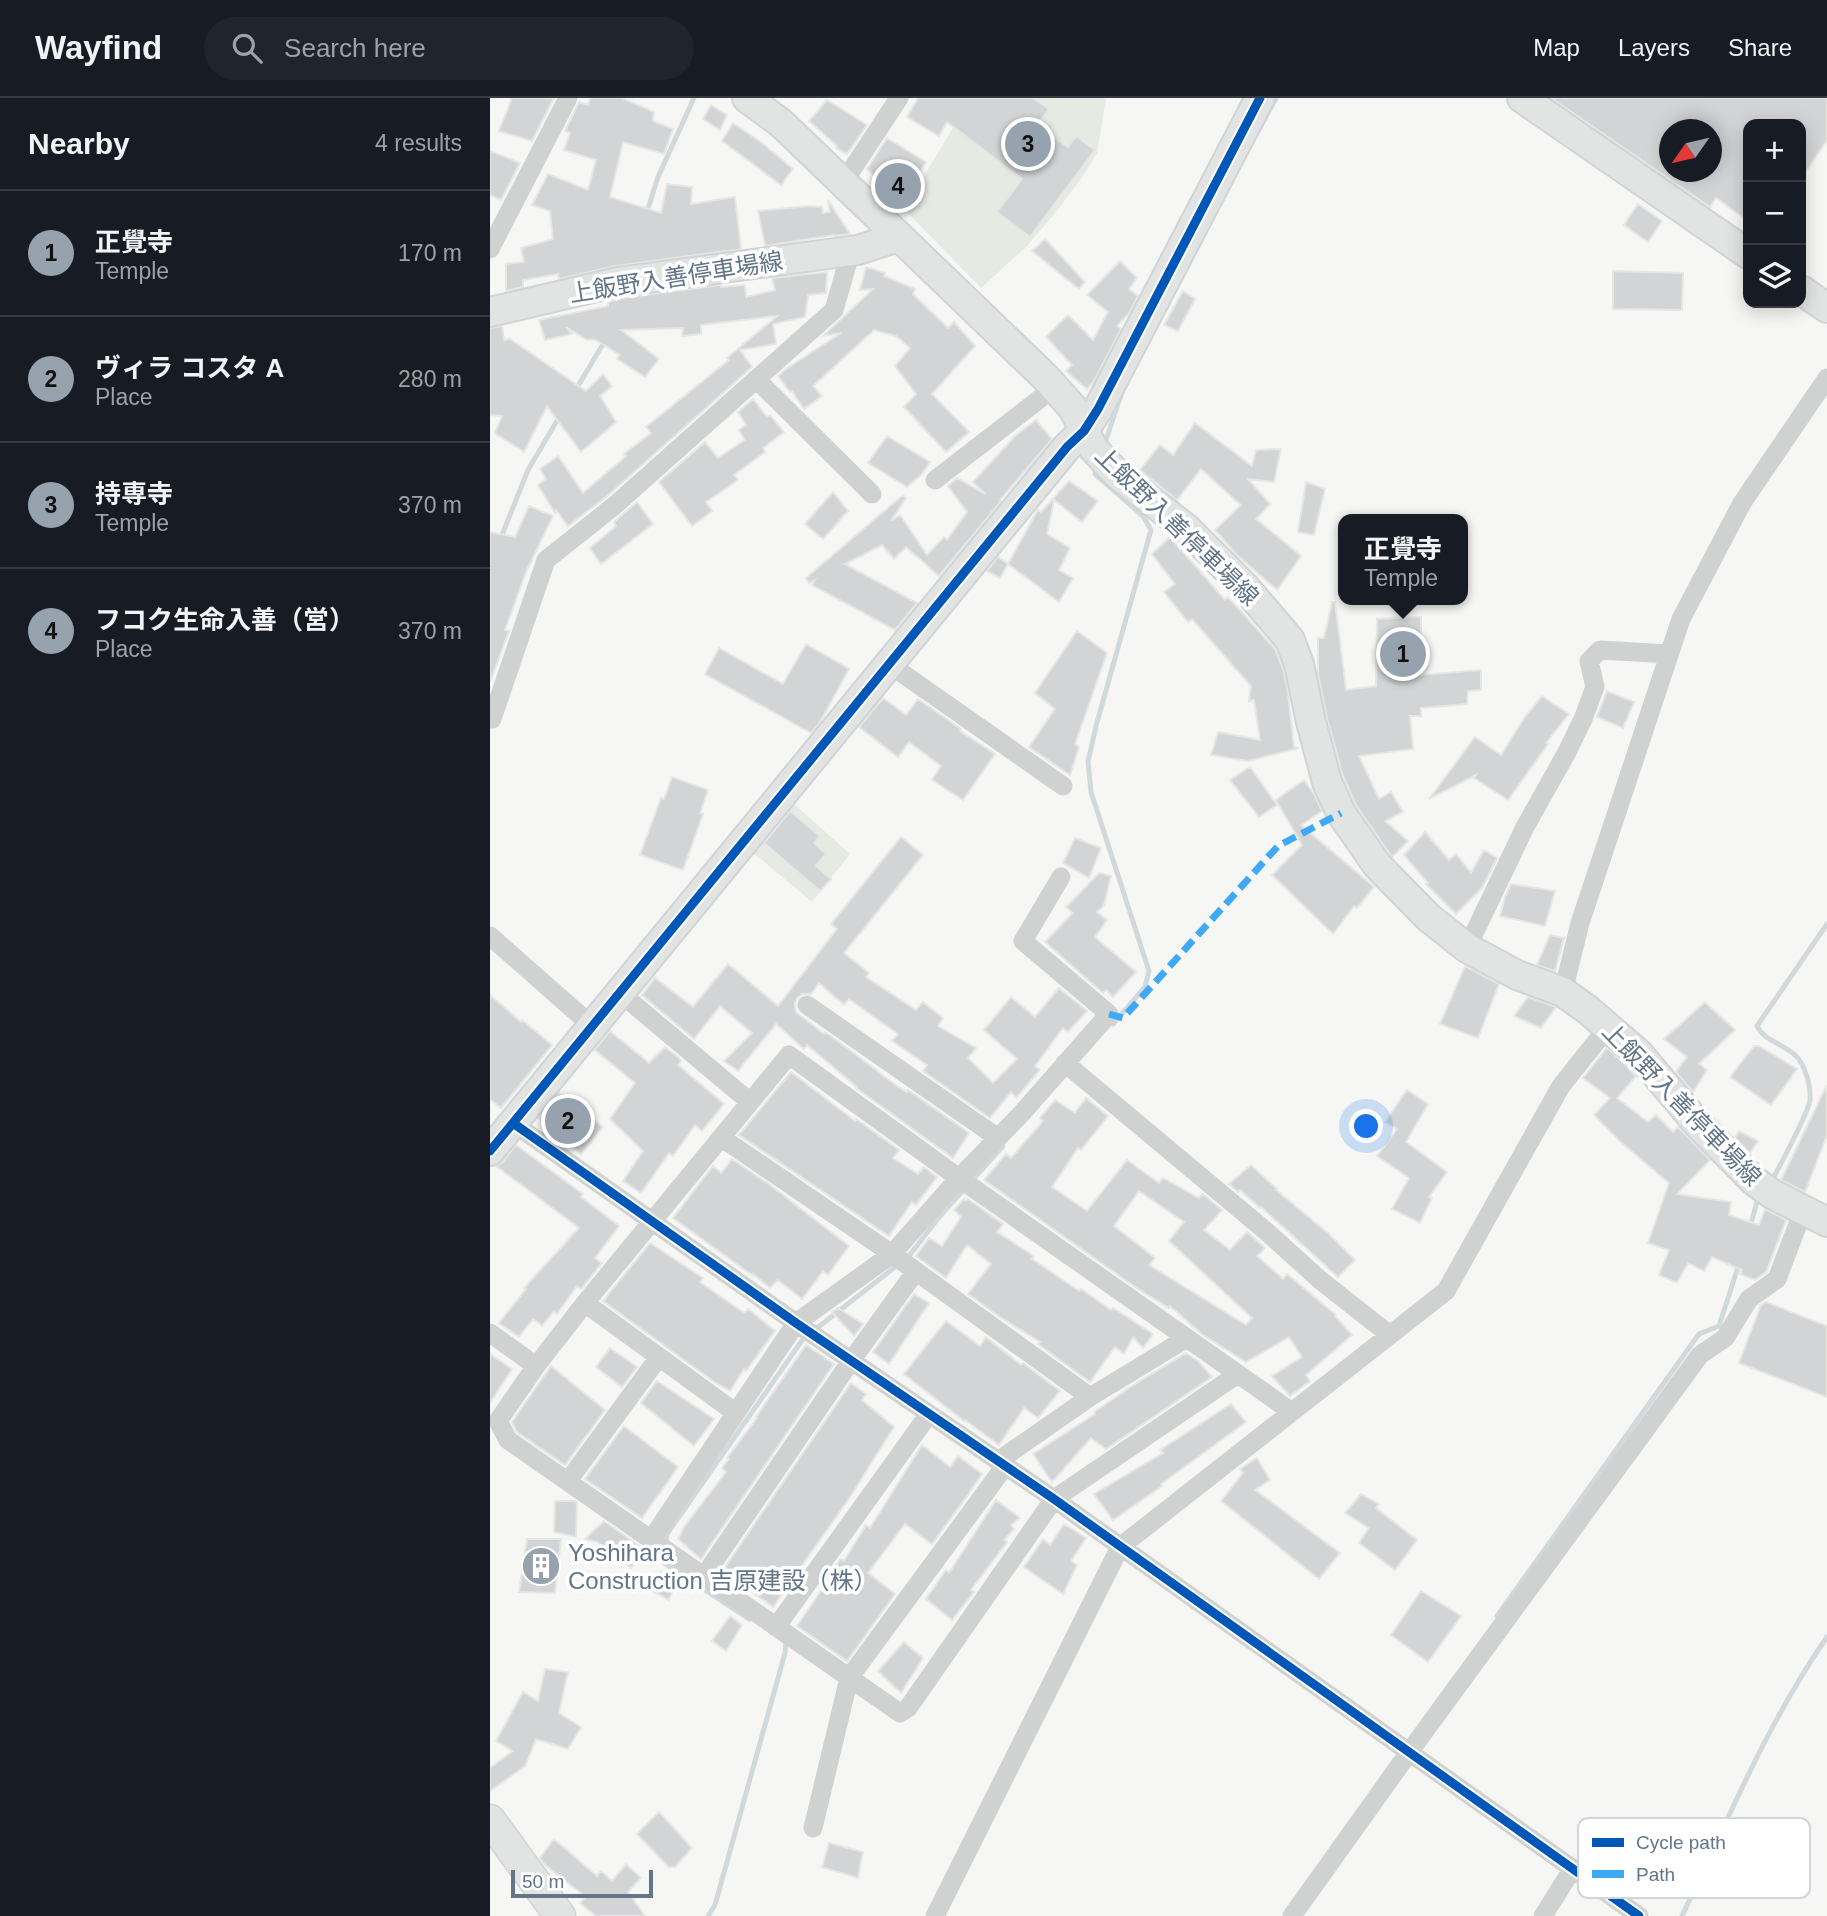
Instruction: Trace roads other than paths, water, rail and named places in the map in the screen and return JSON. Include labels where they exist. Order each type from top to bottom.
[{"type":"main road","points":[[490,1819],[550,1913]]},
{"type":"street","points":[[490,249],[568,98]]},
{"type":"street","points":[[747,98],[781,123],[898,237]]},
{"type":"street","points":[[843,183],[898,98]]},
{"type":"street","points":[[490,1151],[1068,447],[1084,431],[1260,98]]},
{"type":"street","points":[[1522,98],[1743,251]]},
{"type":"street","name":"上飯野入善停車場線","points":[[490,312],[618,282],[851,251],[898,237],[1055,387],[1073,408],[1093,448],[1118,475],[1187,529],[1244,586],[1290,640],[1299,664],[1327,782],[1341,813],[1364,848],[1390,879],[1429,918],[1467,948],[1517,975],[1563,992],[1588,1010],[1639,1054],[1697,1123],[1753,1180],[1772,1194],[1815,1217]]},
{"type":"street","points":[[490,719],[546,560],[614,506],[834,310],[851,251]]},
{"type":"street","points":[[1806,293],[1827,308]]},
{"type":"street","points":[[1563,992],[1580,923],[1681,619],[1742,503],[1827,378]]},
{"type":"street","points":[[756,379],[872,494]]},
{"type":"street","points":[[934,480],[1055,387]]},
{"type":"street","points":[[1467,948],[1525,827],[1583,719],[1595,687],[1589,661],[1600,650],[1669,654]]},
{"type":"street","points":[[889,664],[1063,786]]},
{"type":"street","points":[[652,1540],[796,1323],[892,1254],[959,1178],[1022,1113],[1108,1014],[1023,941],[1061,877]]},
{"type":"street","points":[[490,936],[592,1025]]},
{"type":"street","points":[[619,992],[750,1102]]},
{"type":"street","points":[[807,1005],[998,1138]]},
{"type":"street","points":[[935,1916],[1120,1547],[1446,1290],[1561,1086],[1608,1027]]},
{"type":"street","points":[[1238,1374],[1054,1499],[908,1709],[900,1713],[508,1440],[498,1421],[584,1303],[789,1055],[1292,1412]]},
{"type":"street","points":[[1065,1063],[1267,1232],[1320,1280],[1390,1335]]},
{"type":"street","points":[[513,1123],[796,1323],[1054,1499],[1578,1872]]},
{"type":"street","points":[[722,1138],[892,1254],[1090,1397]]},
{"type":"street","points":[[1292,1916],[1700,1355],[1725,1338],[1749,1299],[1777,1279],[1815,1217]]},
{"type":"street","points":[[704,1576],[916,1271]]},
{"type":"street","points":[[584,1303],[736,1413]]},
{"type":"street","points":[[490,1333],[536,1366]]},
{"type":"street","points":[[813,1828],[849,1678],[1001,1463],[1090,1397],[1187,1338]]},
{"type":"street","points":[[568,1482],[659,1357]]},
{"type":"street","points":[[776,1627],[929,1414]]},
{"type":"street","points":[[1543,1916],[1573,1868]]},
{"type":"street","points":[[1615,1898],[1640,1916]]},
{"type":"waterway","points":[[646,215],[658,177],[694,98]]},
{"type":"waterway","points":[[1256,135],[1276,98]]},
{"type":"waterway","points":[[575,391],[606,339]]},
{"type":"waterway","points":[[1104,446],[1123,389]]},
{"type":"waterway","points":[[500,540],[528,470],[561,414]]},
{"type":"waterway","points":[[1098,465],[1095,474],[1143,516],[1151,530],[1088,762],[1091,792],[1149,971],[1145,987],[1113,1024]]},
{"type":"waterway","points":[[1770,1183],[1804,1116],[1810,1094],[1807,1076],[1799,1059],[1769,1039],[1757,1026],[1827,924]]},
{"type":"waterway","points":[[666,1546],[667,1534],[803,1339],[909,1256],[940,1216],[1003,1146]]},
{"type":"waterway","points":[[1750,1227],[1760,1197]]},
{"type":"waterway","points":[[1497,1616],[1699,1334],[1719,1326],[1739,1264]]},
{"type":"waterway","points":[[665,1555],[664,1563],[749,1619]]},
{"type":"waterway","points":[[1728,1818],[1785,1704],[1827,1637]]},
{"type":"waterway","points":[[708,1916],[715,1905],[785,1653],[784,1641]]},
{"type":"waterway","points":[[1682,1916],[1690,1898]]},
{"type":"place","name":"持専寺","points":[[1028,144]]},
{"type":"place","name":"フコク生命入善（営）","points":[[898,186]]},
{"type":"place","name":"正覺寺","points":[[1403,654]]},
{"type":"place","name":"ヴィラ コスタ A","points":[[568,1121]]},
{"type":"place","name":"Yoshihara Construction 吉原建設（株）","points":[[541,1566]]}]
